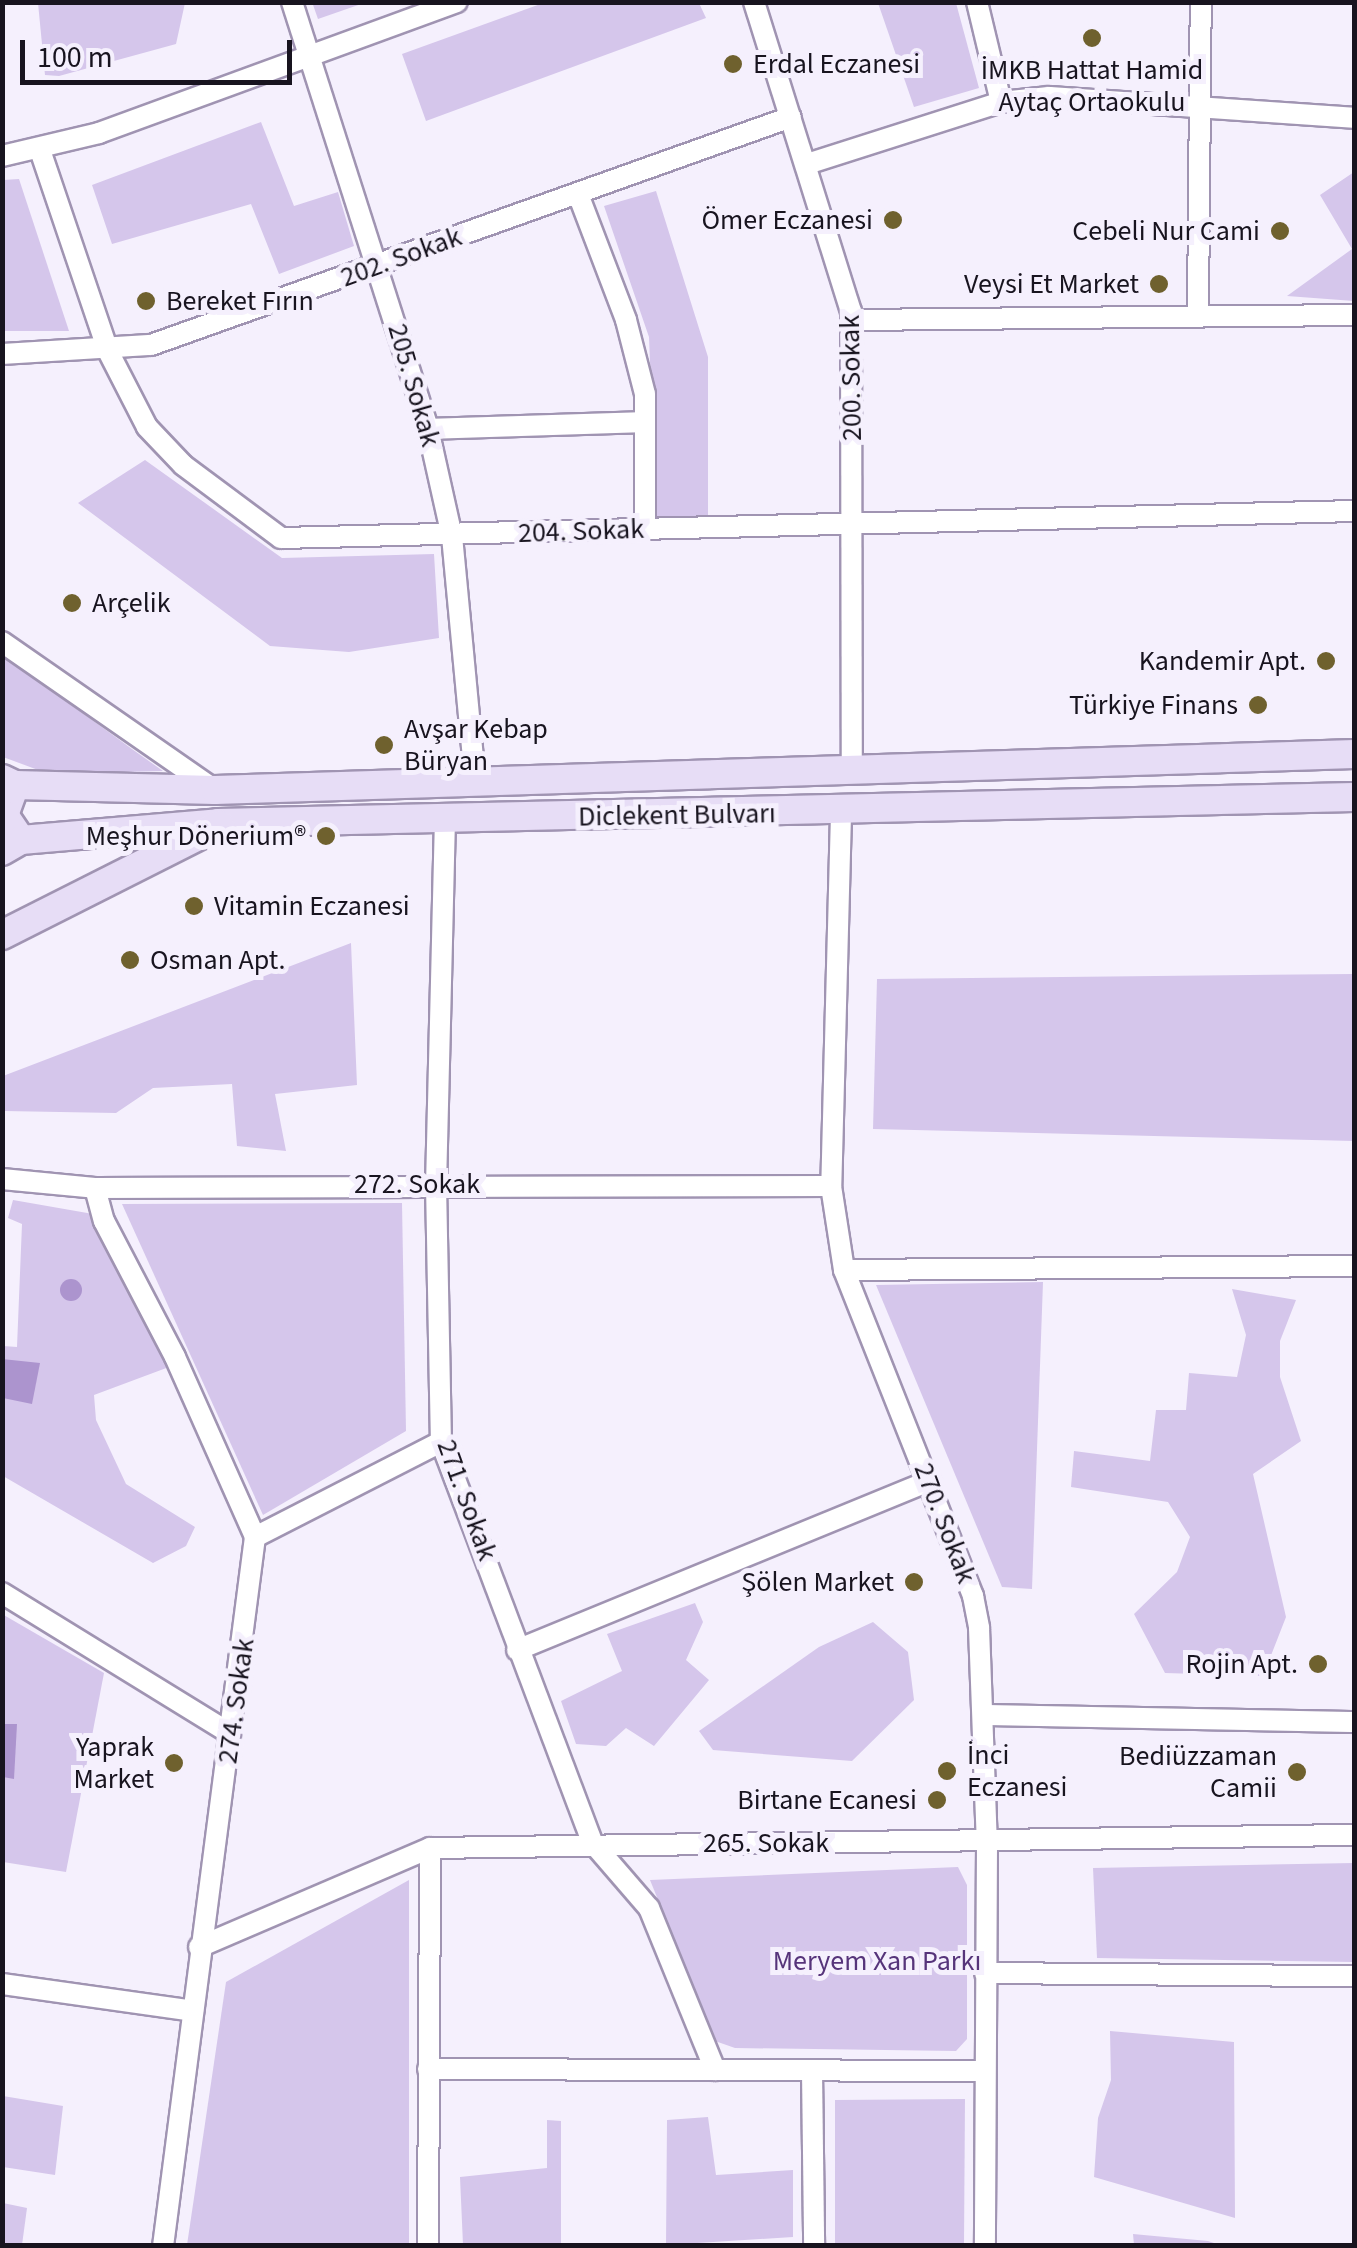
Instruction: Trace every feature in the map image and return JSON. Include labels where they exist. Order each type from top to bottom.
[{"type":"main road","name":"Diclekent Bulvarı","points":[[9,782],[215,790],[1354,754]]},
{"type":"main road","points":[[9,782],[4,816],[12,846]]},
{"type":"main road","name":"Diclekent Bulvarı","points":[[12,846],[223,824],[840,814],[1354,798]]},
{"type":"main road","points":[[2,935],[223,824]]},
{"type":"street","name":"205. Sokak","points":[[292,2],[312,54],[428,428],[452,536],[475,781]]},
{"type":"street","points":[[2,156],[40,150],[457,2]]},
{"type":"street","name":"200. Sokak","points":[[754,2],[852,320],[852,768]]},
{"type":"street","points":[[977,2],[1001,102]]},
{"type":"street","points":[[1198,316],[1202,2]]},
{"type":"street","points":[[806,164],[1001,102],[1049,98],[1354,118]]},
{"type":"street","name":"202. Sokak","points":[[2,354],[108,352],[151,346],[792,117]]},
{"type":"street","name":"204. Sokak","points":[[40,150],[108,352],[160,443],[282,538],[1354,511]]},
{"type":"street","points":[[578,194],[626,320],[646,422],[645,528]]},
{"type":"street","points":[[852,320],[1354,315]]},
{"type":"street","points":[[428,428],[646,422]]},
{"type":"street","points":[[2,642],[215,790]]},
{"type":"street","name":"270. Sokak","points":[[840,814],[831,1186],[844,1270],[973,1596],[984,1716],[987,1844],[985,2246]]},
{"type":"street","name":"271. Sokak","points":[[445,818],[436,1184],[441,1442],[490,1560],[516,1650],[592,1842],[649,1908],[715,2070]]},
{"type":"street","name":"272. Sokak","points":[[2,1179],[95,1188],[436,1184],[831,1186]]},
{"type":"street","points":[[95,1188],[104,1222],[175,1357],[255,1536],[441,1442]]},
{"type":"street","points":[[844,1270],[1354,1266]]},
{"type":"street","points":[[516,1650],[930,1481]]},
{"type":"street","name":"274. Sokak","points":[[162,2246],[255,1536]]},
{"type":"street","points":[[2,1593],[230,1734]]},
{"type":"street","points":[[984,1716],[1354,1722]]},
{"type":"street","name":"265. Sokak","points":[[199,1947],[430,1848],[592,1842],[987,1844],[1354,1835]]},
{"type":"street","points":[[428,2246],[430,1848]]},
{"type":"street","points":[[985,1972],[1354,1976]]},
{"type":"street","points":[[2,1984],[193,2011]]},
{"type":"street","points":[[428,2069],[984,2071]]},
{"type":"street","points":[[812,2070],[814,2246]]},
{"type":"green space","points":[[38,2],[185,3],[176,44],[59,76],[45,75]]},
{"type":"green space","points":[[312,2],[364,2],[364,3],[318,19]]},
{"type":"green space","points":[[546,2],[699,3],[706,18],[426,121],[402,54]]},
{"type":"green space","points":[[878,3],[956,3],[979,88],[914,107]]},
{"type":"green space","points":[[261,122],[294,206],[338,192],[354,246],[279,274],[251,204],[112,244],[92,185]]},
{"type":"green space","points":[[1354,172],[1354,301],[1287,296],[1352,249],[1320,195]]},
{"type":"green space","points":[[19,179],[69,331],[3,331],[3,180]]},
{"type":"green space","points":[[656,191],[708,357],[708,516],[656,516],[649,337],[604,206]]},
{"type":"green space","points":[[145,460],[282,558],[434,554],[439,638],[349,652],[270,646],[78,503]]},
{"type":"green space","points":[[3,655],[163,771],[49,774],[3,757]]},
{"type":"green space","points":[[351,943],[357,1085],[275,1094],[286,1151],[237,1146],[232,1084],[153,1088],[116,1113],[4,1111],[3,1076]]},
{"type":"green space","points":[[1352,974],[1354,1141],[873,1129],[877,979]]},
{"type":"green space","points":[[13,1200],[93,1214],[169,1367],[94,1395],[96,1420],[126,1484],[195,1527],[186,1546],[153,1563],[3,1476],[3,1346],[17,1347],[22,1224],[8,1218]]},
{"type":"green space","points":[[402,1203],[406,1431],[263,1515],[122,1204]]},
{"type":"green space","points":[[1043,1282],[1032,1589],[1002,1587],[876,1285]]},
{"type":"green space","points":[[1232,1289],[1296,1300],[1280,1341],[1280,1377],[1301,1441],[1253,1474],[1286,1617],[1263,1676],[1165,1673],[1134,1614],[1177,1572],[1190,1537],[1168,1502],[1071,1487],[1074,1451],[1150,1461],[1156,1410],[1186,1410],[1189,1373],[1237,1377],[1246,1335]]},
{"type":"green space","points":[[695,1603],[703,1622],[686,1660],[709,1680],[654,1746],[626,1728],[606,1746],[576,1744],[561,1701],[622,1671],[607,1634]]},
{"type":"green space","points":[[2,1614],[104,1673],[66,1872],[3,1862]]},
{"type":"green space","points":[[873,1622],[908,1652],[914,1700],[852,1761],[713,1750],[699,1731],[819,1647]]},
{"type":"green space","points":[[1354,1863],[1354,1962],[1097,1958],[1093,1868]]},
{"type":"green space","name":"Meryem Xan Parkı","points":[[958,1867],[967,1885],[967,2039],[956,2051],[735,2048],[715,2041],[650,1880]]},
{"type":"green space","points":[[409,1880],[409,2245],[187,2245],[226,1982]]},
{"type":"green space","points":[[1110,2031],[1234,2042],[1235,2218],[1094,2177],[1098,2118],[1111,2080]]},
{"type":"green space","points":[[3,2096],[63,2106],[55,2175],[3,2167]]},
{"type":"green space","points":[[965,2099],[964,2245],[835,2245],[835,2100]]},
{"type":"green space","points":[[708,2117],[716,2175],[793,2170],[793,2237],[666,2245],[667,2120]]},
{"type":"green space","points":[[547,2120],[561,2121],[561,2245],[463,2245],[460,2177],[547,2168]]},
{"type":"green space","points":[[3,2203],[27,2208],[22,2245],[3,2245]]},
{"type":"green space","points":[[1133,2234],[1208,2241],[1220,2245],[1134,2245]]},
{"type":"shaded area","points":[[67,1279],[75,1279],[82,1290],[75,1301],[67,1301],[60,1294],[60,1286]]},
{"type":"shaded area","points":[[2,1359],[40,1363],[32,1404],[3,1398]]},
{"type":"shaded area","points":[[2,1724],[17,1724],[14,1779],[3,1777]]},
{"type":"place","name":"İMKB Hattat Hamid Aytaç Ortaokulu","points":[[1092,38]]},
{"type":"place","name":"Erdal Eczanesi","points":[[733,64]]},
{"type":"place","name":"Ömer Eczanesi","points":[[893,220]]},
{"type":"place","name":"Cebeli Nur Cami","points":[[1280,231]]},
{"type":"place","name":"Veysi Et Market","points":[[1159,284]]},
{"type":"place","name":"Bereket Fırın","points":[[146,301]]},
{"type":"place","name":"Arçelik","points":[[72,603]]},
{"type":"place","name":"Kandemir Apt.","points":[[1326,661]]},
{"type":"place","name":"Türkiye Finans","points":[[1258,705]]},
{"type":"place","name":"Avşar Kebap Büryan","points":[[384,745]]},
{"type":"place","name":"Meşhur Dönerium®","points":[[326,836]]},
{"type":"place","name":"Vitamin Eczanesi","points":[[194,906]]},
{"type":"place","name":"Osman Apt.","points":[[130,960]]},
{"type":"place","name":"Şölen Market","points":[[914,1582]]},
{"type":"place","name":"Rojin Apt.","points":[[1318,1664]]},
{"type":"place","name":"Yaprak Market","points":[[174,1763]]},
{"type":"place","name":"İnci Eczanesi","points":[[947,1771]]},
{"type":"place","name":"Bediüzzaman Camii","points":[[1297,1772]]},
{"type":"place","name":"Birtane Ecanesi","points":[[937,1800]]}]
